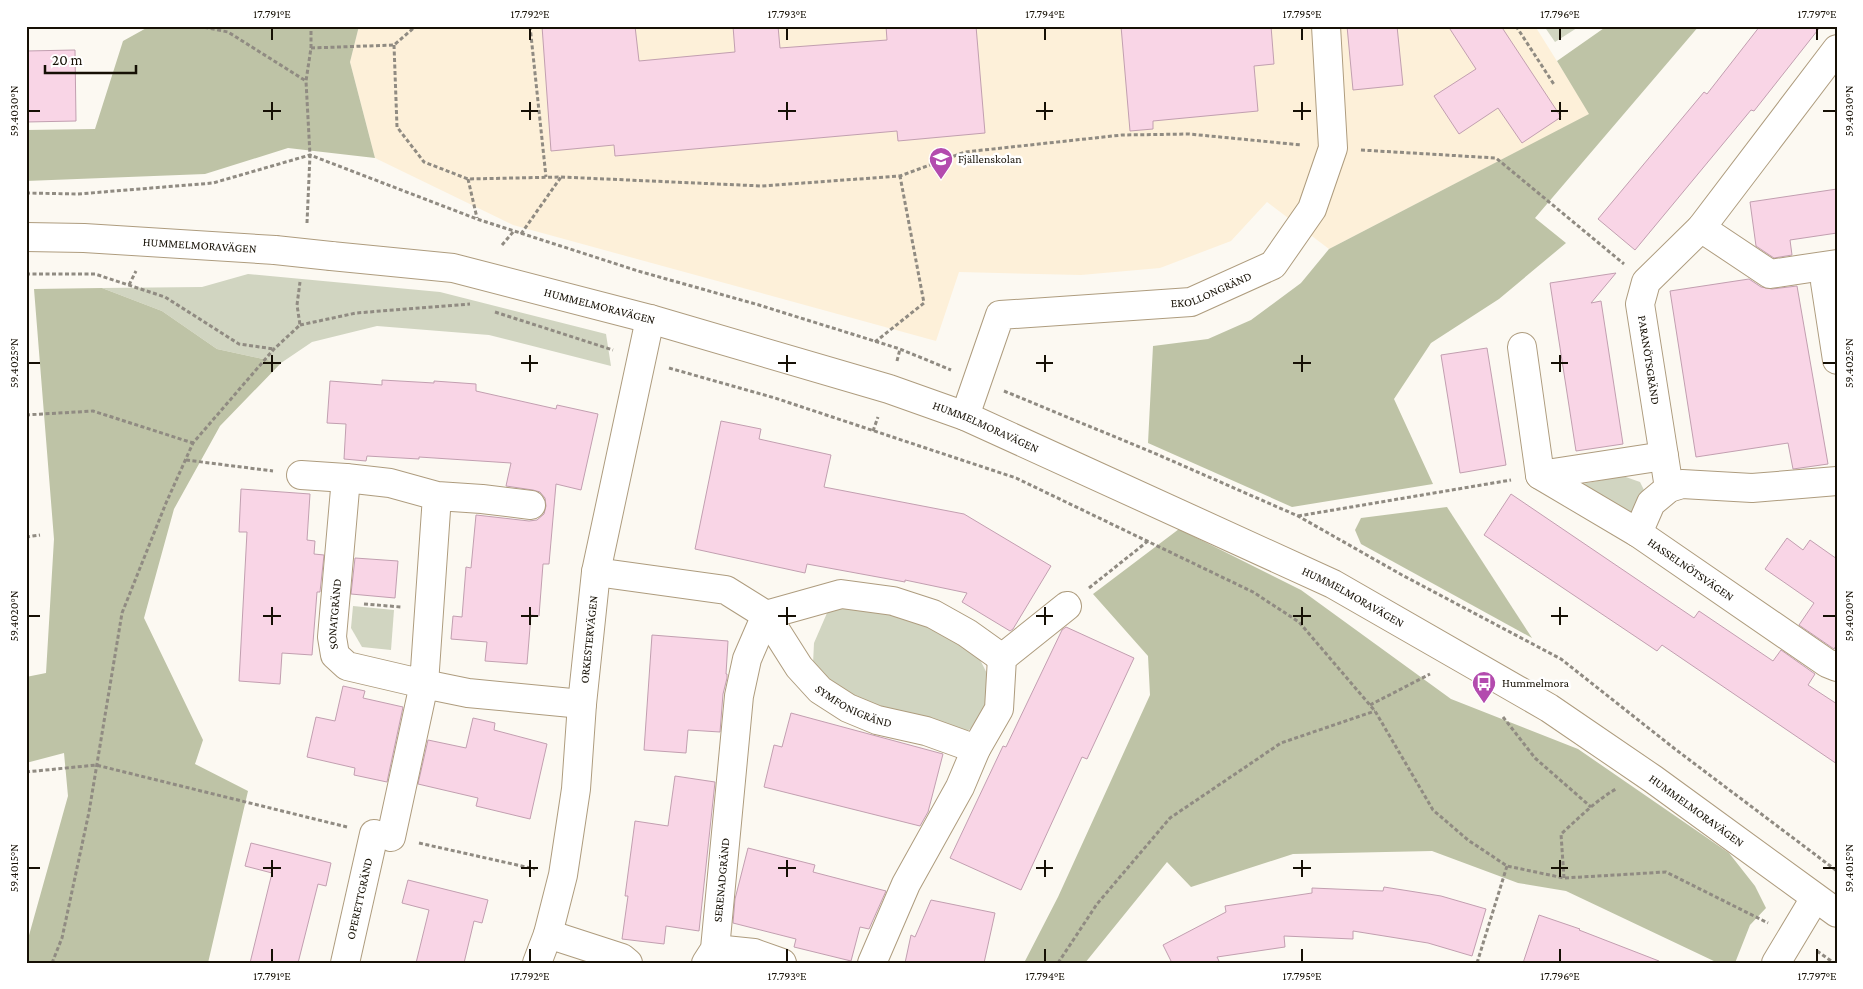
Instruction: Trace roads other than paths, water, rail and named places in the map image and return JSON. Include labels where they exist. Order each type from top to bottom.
[{"type":"street","name":"EKOLLONGRÄND","points":[[965,416],[1000,315],[1191,302],[1273,265],[1312,209],[1333,148],[1326,26]]},
{"type":"street","points":[[1837,49],[1701,228],[1770,274],[1831,273],[1837,360]]},
{"type":"street","name":"PARANÖTSGRÄND","points":[[1668,488],[1640,304],[1646,282],[1701,228]]},
{"type":"street","name":"HUMMELMORAVÄGEN","points":[[26,237],[275,250],[453,268],[650,318],[889,389],[965,416],[1333,584],[1549,708],[1653,778],[1826,905]]},
{"type":"street","name":"ORKESTERVÄGEN","points":[[538,963],[548,934],[563,876],[576,789],[582,704],[596,572],[643,360],[650,318]]},
{"type":"street","points":[[1522,347],[1540,474],[1664,456]]},
{"type":"street","points":[[301,474],[390,483],[437,496],[531,505]]},
{"type":"street","name":"HASSELNÖTSVÄGEN","points":[[1540,474],[1638,533],[1827,663],[1837,667]]},
{"type":"street","name":"SONATGRÄND","points":[[346,478],[334,602],[332,637],[335,655],[347,666],[468,693],[582,704]]},
{"type":"street","points":[[1638,533],[1651,503],[1668,488],[1682,484],[1752,488],[1837,481]]},
{"type":"street","points":[[424,684],[437,496]]},
{"type":"street","name":"SYMFONIGRÄND","points":[[596,572],[726,590],[766,615],[799,668],[820,690],[848,708],[877,720],[926,731],[976,749]]},
{"type":"street","points":[[766,615],[841,594],[893,601],[933,614],[967,633],[1002,658]]},
{"type":"street","points":[[872,963],[906,884],[960,787],[976,749],[999,709],[1002,658],[1067,606]]},
{"type":"street","name":"SERENADGRÄND","points":[[766,615],[747,659],[738,696],[728,810],[711,956],[754,953],[782,963]]},
{"type":"street","name":"OPERETTGRÄND","points":[[345,963],[383,835],[424,684]]},
{"type":"street","points":[[1776,963],[1793,935],[1826,905]]},
{"type":"street","points":[[548,934],[622,958],[628,963]]},
{"type":"place","name":"Fjällenskolan","points":[[941,180]]},
{"type":"place","name":"Hummelmora","points":[[1484,704]]}]
